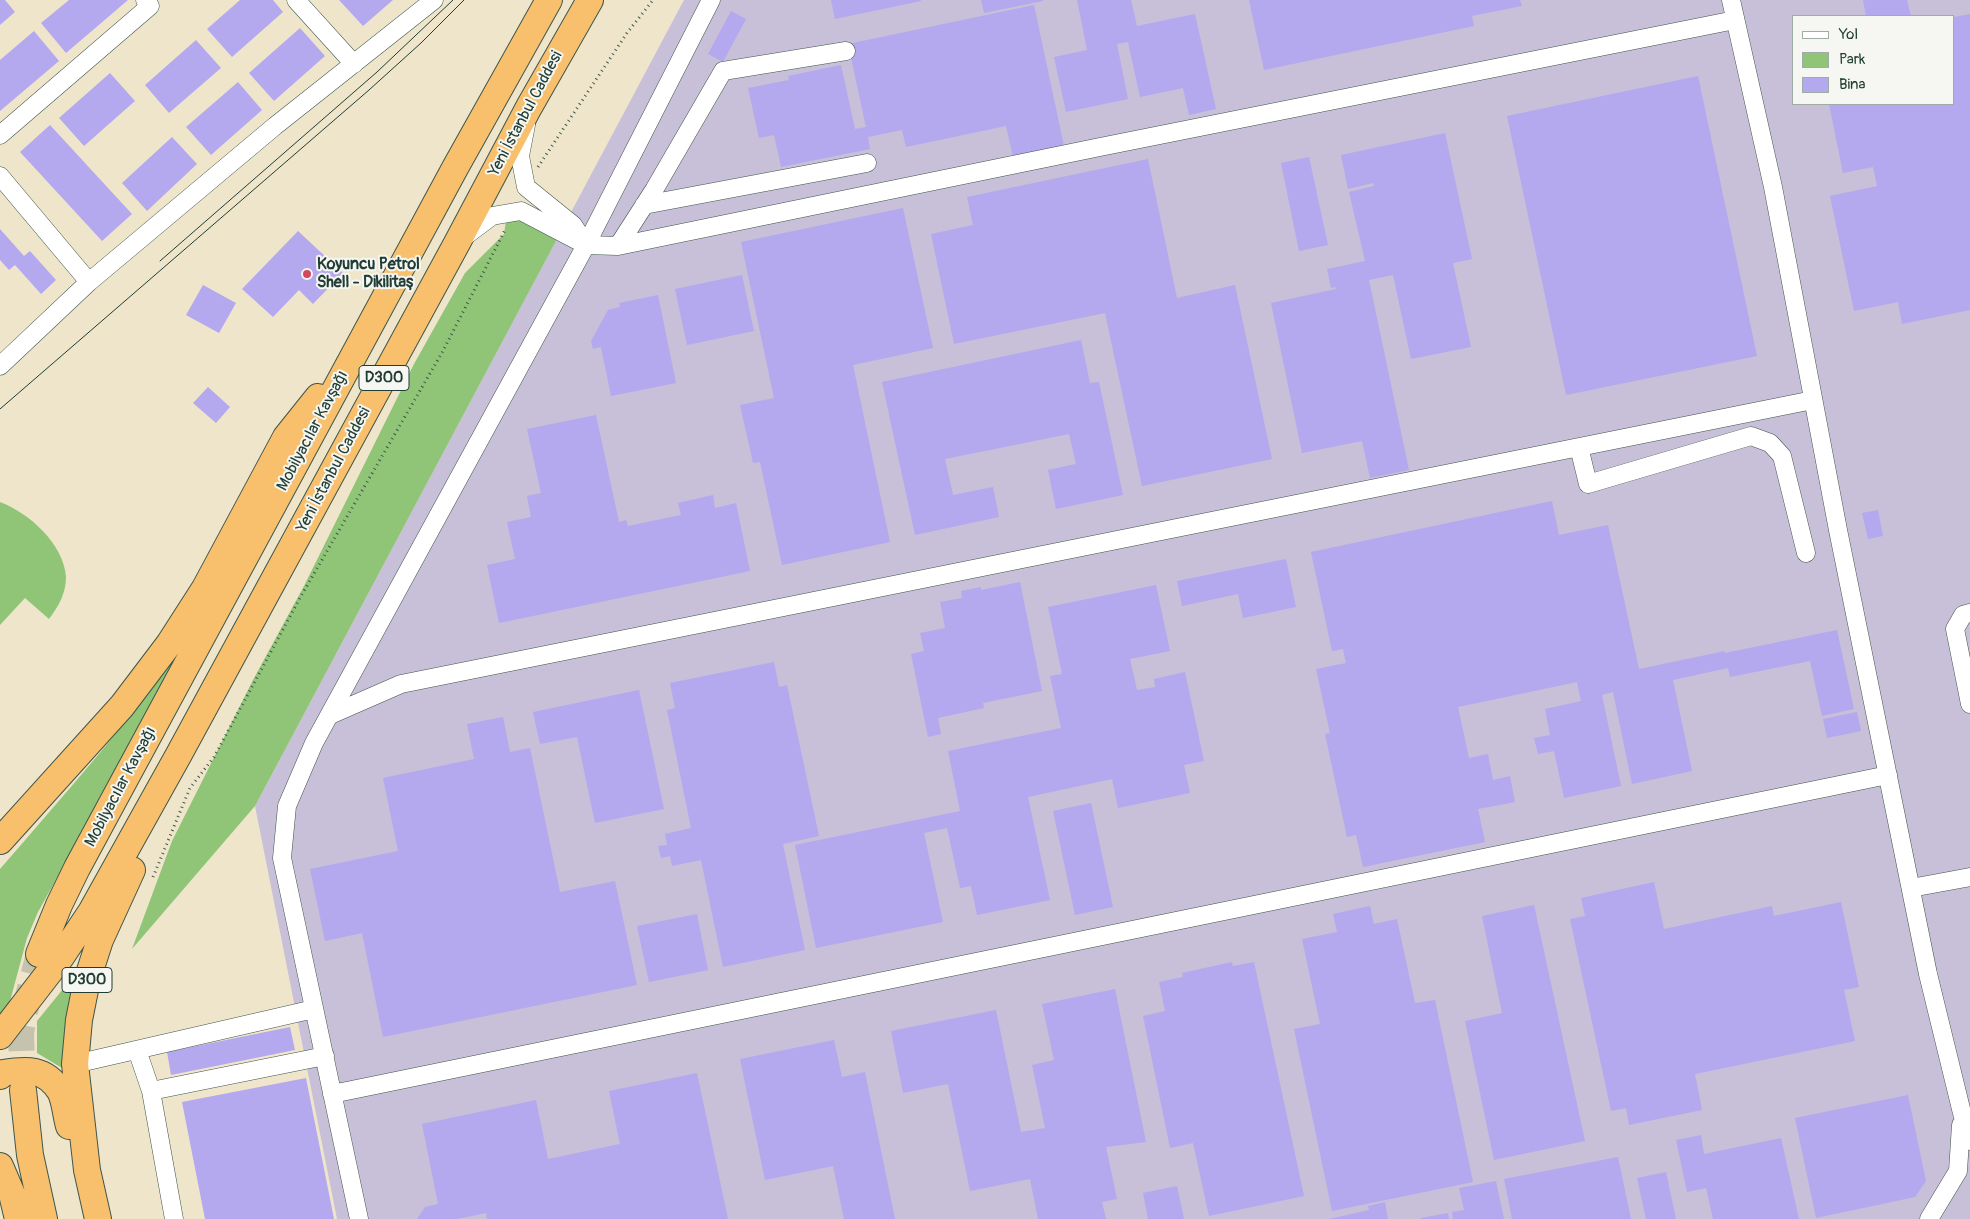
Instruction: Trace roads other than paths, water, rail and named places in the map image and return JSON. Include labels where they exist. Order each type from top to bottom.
[{"type":"highway","name":"D300","points":[[359,346],[455,168],[549,0]]},
{"type":"highway","name":"Yeni İstanbul Caddesi","points":[[178,756],[457,243],[529,106],[590,0]]},
{"type":"highway","name":"Mobilyacılar Kavşağı","points":[[0,841],[122,706],[169,644],[205,588],[286,437],[359,346]]},
{"type":"highway","name":"Mobilyacılar Kavşağı","points":[[39,954],[59,905],[77,868],[359,346]]},
{"type":"highway","name":"D300","points":[[98,1219],[88,1170],[75,1064],[79,1020],[87,980],[100,940],[162,805],[178,756]]},
{"type":"highway","name":"Mobilyacılar Kavşağı","points":[[0,1036],[75,938],[178,756]]},
{"type":"highway","points":[[0,1027],[41,984]]},
{"type":"highway","points":[[0,1076],[3,1073],[30,1070],[45,1076],[61,1092],[72,1139],[88,1170]]},
{"type":"highway","points":[[22,1090],[30,1156],[44,1219]]},
{"type":"highway","points":[[0,1166],[12,1194],[18,1219]]},
{"type":"street","points":[[296,0],[354,64]]},
{"type":"street","points":[[0,366],[89,282],[275,126],[434,0]]},
{"type":"street","points":[[359,1219],[282,858],[287,806],[314,742],[586,245],[711,0]]},
{"type":"street","points":[[1731,0],[1773,187],[1838,530],[1928,974],[1970,1141]]},
{"type":"street","points":[[0,135],[151,2]]},
{"type":"street","points":[[457,243],[492,216],[521,211],[586,245],[618,246],[1735,20]]},
{"type":"street","points":[[618,246],[723,71],[846,51]]},
{"type":"street","points":[[529,106],[520,156],[526,188],[573,225],[586,245]]},
{"type":"street","points":[[644,205],[868,163]]},
{"type":"street","points":[[0,176],[89,282]]},
{"type":"street","points":[[330,715],[401,684],[1813,400]]},
{"type":"street","points":[[1579,447],[1588,484],[1751,436],[1770,443],[1782,456],[1806,553]]},
{"type":"street","points":[[1970,613],[1963,615],[1955,629],[1970,704]]},
{"type":"street","points":[[332,1094],[1888,775]]},
{"type":"street","points":[[1911,888],[1970,877]]},
{"type":"street","points":[[75,1064],[314,1009]]},
{"type":"street","points":[[137,1050],[151,1091],[174,1219]]},
{"type":"street","points":[[151,1091],[325,1056]]},
{"type":"street","points":[[1962,1113],[1970,1129]]},
{"type":"street","points":[[1929,1219],[1958,1171],[1962,1113]]},
{"type":"tunnel","points":[[23,1090],[21,1033],[39,954]]},
{"type":"tram line","points":[[160,261],[377,72],[453,0]]},
{"type":"tram line","points":[[0,409],[369,90],[421,43],[464,0]]},
{"type":"place","name":"Koyuncu Petrol Shell - Dikilitaş","points":[[307,274]]}]
